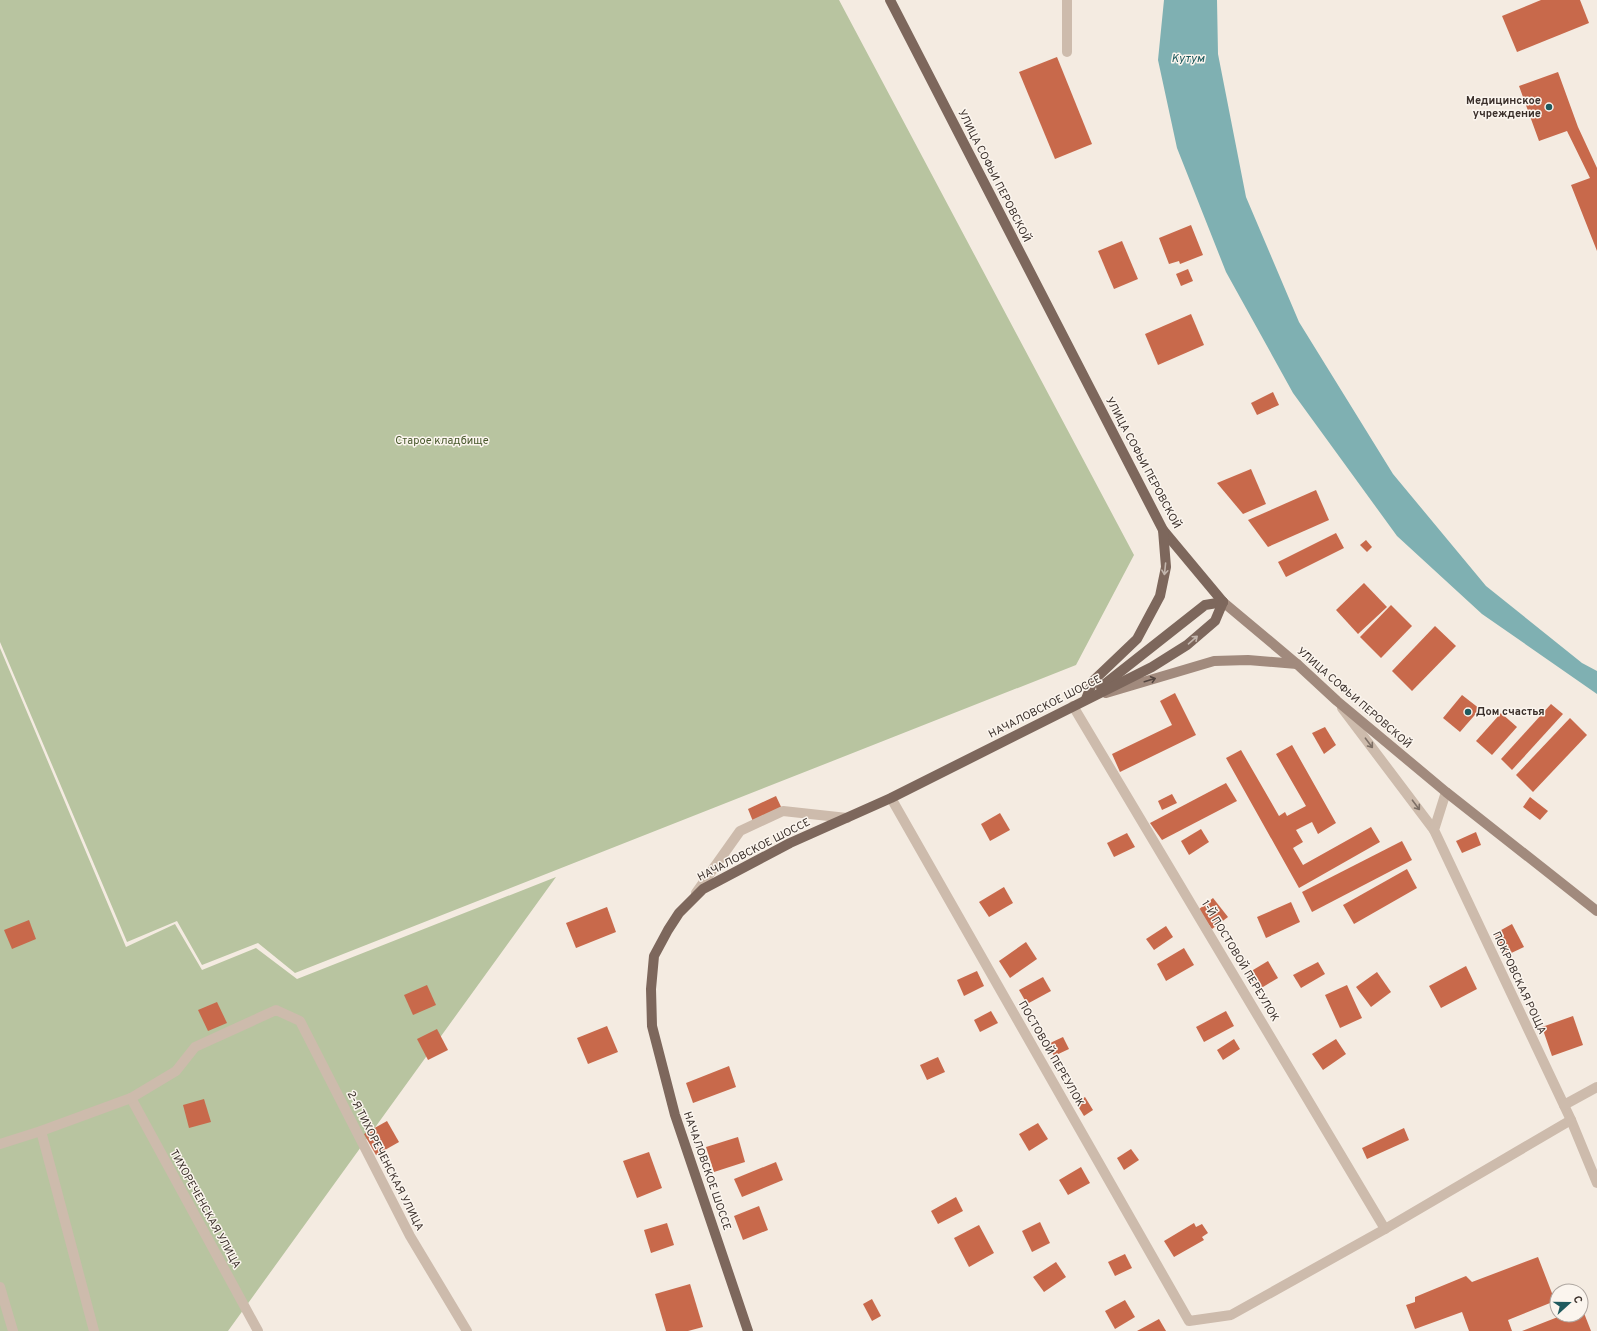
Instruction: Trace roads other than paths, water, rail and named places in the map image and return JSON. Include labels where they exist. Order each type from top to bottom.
[{"type":"main road","name":"УЛИЦА СОФЬИ ПЕРОВСКОЙ","points":[[890,0],[1163,530],[1223,602],[1297,664],[1337,701],[1446,792],[1597,911]]},
{"type":"main road","points":[[1086,699],[1093,681],[1137,639],[1160,596],[1166,567],[1163,530]]},
{"type":"main road","points":[[1086,699],[1205,605],[1223,602]]},
{"type":"main road","name":"НАЧАЛОВСКОЕ ШОССЕ","points":[[748,1331],[675,1115],[652,1026],[650,989],[654,956],[679,913],[703,889],[790,843],[891,798],[1086,699],[1152,668],[1187,645],[1215,621],[1223,602]]},
{"type":"main road","points":[[1086,699],[1214,662],[1248,660],[1297,664]]},
{"type":"street","points":[[1066,52],[1067,0]]},
{"type":"street","name":"ПОКРОВСКАЯ РОЩА","points":[[1337,701],[1434,830],[1571,1120],[1597,1183]]},
{"type":"street","name":"1-Й ПОСТОВОЙ ПЕРЕУЛОК","points":[[1073,706],[1385,1229]]},
{"type":"street","points":[[1434,830],[1446,792]]},
{"type":"street","name":"ПОСТОВОЙ ПЕРЕУЛОК","points":[[891,798],[1190,1321],[1230,1315],[1385,1229]]},
{"type":"street","points":[[689,903],[740,831],[783,811],[847,818]]},
{"type":"street","name":"2-Я ТИХОРЕЧЕНСКАЯ УЛИЦА","points":[[131,1098],[176,1072],[195,1047],[276,1010],[300,1021],[410,1236],[467,1331]]},
{"type":"street","points":[[1564,1105],[1597,1087]]},
{"type":"street","points":[[0,1144],[41,1131],[131,1098]]},
{"type":"street","name":"ТИХОРЕЧЕНСКАЯ УЛИЦА","points":[[131,1098],[258,1331]]},
{"type":"street","points":[[1385,1229],[1571,1120]]},
{"type":"street","points":[[41,1131],[94,1331]]},
{"type":"street","points":[[0,1287],[13,1331]]},
{"type":"water","name":"Кутум","points":[[1164,0],[1217,0],[1218,54],[1246,197],[1299,322],[1393,474],[1486,586],[1582,663],[1597,671],[1597,694],[1482,614],[1397,536],[1293,393],[1226,272],[1177,148],[1158,60]]},
{"type":"place","name":"Медицинское учреждение","points":[[1549,107]]},
{"type":"place","name":"Дом счастья","points":[[1468,712]]},
{"type":"park label","name":"Старое кладбище","points":[[442,441]]}]
